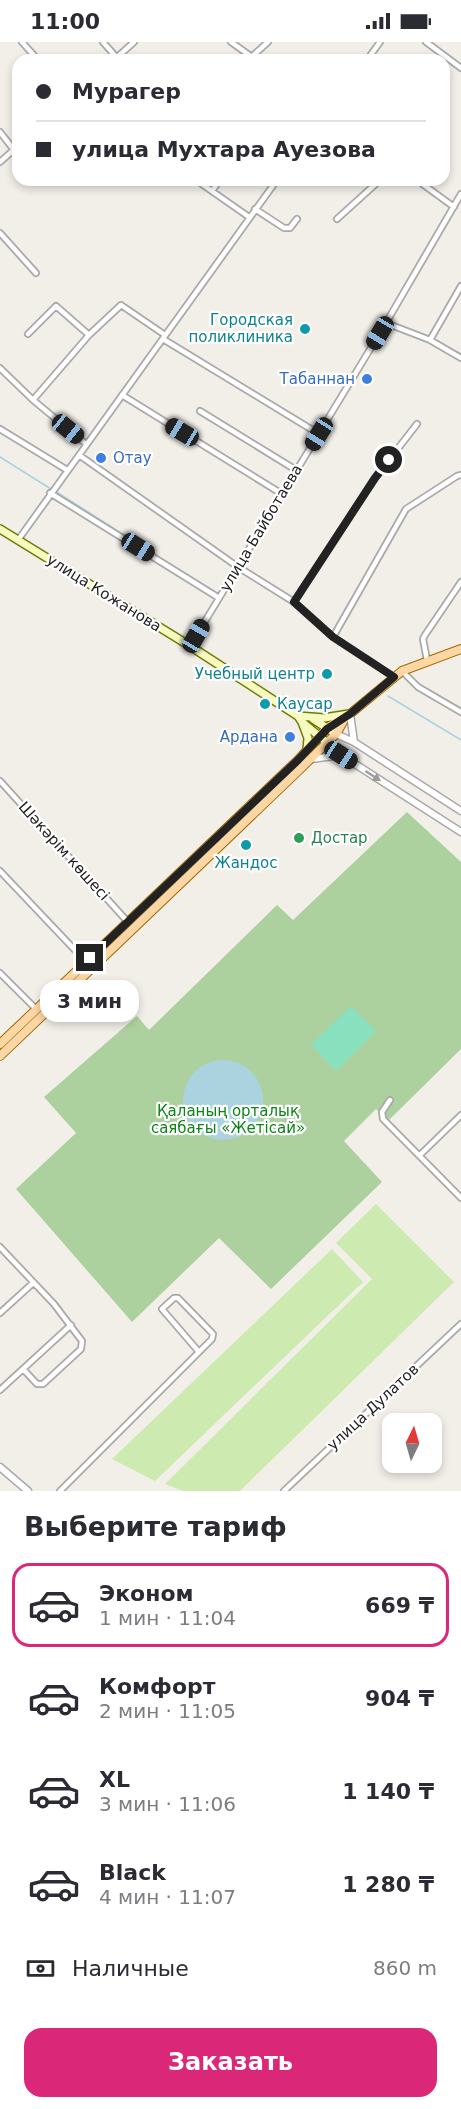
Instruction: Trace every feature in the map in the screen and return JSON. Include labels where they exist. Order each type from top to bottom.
[{"type":"main road","name":"улица Кожанова","points":[[0,529],[190,646],[300,719],[326,742]]},
{"type":"main road","points":[[88,965],[127,921],[327,729],[348,716],[402,671],[461,649]]},
{"type":"main road","name":"улица Кожанова","points":[[300,719],[348,716]]},
{"type":"main road","points":[[0,1056],[39,1013],[88,965],[336,734],[348,716]]},
{"type":"main road","points":[[311,717],[336,734]]},
{"type":"main road","points":[[300,719],[308,738],[307,750]]},
{"type":"main road","points":[[0,1044],[39,1013]]},
{"type":"street","points":[[22,42],[33,54]]},
{"type":"street","points":[[121,54],[134,42]]},
{"type":"street","points":[[231,42],[246,54]]},
{"type":"street","points":[[257,54],[268,42]]},
{"type":"street","points":[[426,42],[442,54]]},
{"type":"street","points":[[0,132],[12,144]]},
{"type":"street","points":[[0,162],[12,152]]},
{"type":"street","points":[[205,186],[249,217]]},
{"type":"street","points":[[212,191],[216,186]]},
{"type":"street","points":[[18,540],[272,186]]},
{"type":"street","points":[[337,219],[373,186]]},
{"type":"street","points":[[425,186],[454,207]]},
{"type":"street","name":"улица Байботаева","points":[[190,646],[386,323],[461,194]]},
{"type":"street","points":[[255,209],[284,228],[290,228],[297,219]]},
{"type":"street","points":[[0,233],[36,273]]},
{"type":"street","points":[[430,340],[461,286]]},
{"type":"street","points":[[33,399],[89,335],[121,305],[164,337],[319,434]]},
{"type":"street","points":[[28,334],[56,306],[89,335]]},
{"type":"street","points":[[386,323],[430,340],[461,358]]},
{"type":"street","points":[[0,369],[86,444]]},
{"type":"street","points":[[122,395],[282,494]]},
{"type":"street","points":[[200,411],[296,470]]},
{"type":"street","points":[[294,602],[375,478],[417,424]]},
{"type":"street","points":[[0,429],[67,470]]},
{"type":"street","points":[[79,455],[238,567],[294,602],[333,637],[394,677]]},
{"type":"street","points":[[333,637],[406,509],[461,475]]},
{"type":"street","points":[[50,493],[219,598]]},
{"type":"street","points":[[427,660],[424,634],[461,582]]},
{"type":"street","points":[[402,671],[417,687],[461,712]]},
{"type":"street","points":[[348,716],[354,742]]},
{"type":"street","points":[[336,734],[354,742],[461,811]]},
{"type":"street","name":"улица Кожанова","points":[[326,742],[341,755],[461,832]]},
{"type":"street","points":[[308,760],[341,755]]},
{"type":"street","name":"Шәкәрім көшесі","points":[[0,780],[127,921]]},
{"type":"street","points":[[0,871],[88,965]]},
{"type":"street","points":[[0,973],[39,1013]]},
{"type":"street","points":[[390,1100],[381,1116],[461,1198]]},
{"type":"street","points":[[420,1155],[461,1115]]},
{"type":"street","points":[[0,1247],[54,1304],[81,1340],[81,1349],[43,1384],[37,1384],[23,1368]]},
{"type":"street","points":[[0,1313],[33,1283]]},
{"type":"street","points":[[60,1491],[199,1353],[212,1339],[213,1334],[178,1298],[174,1298],[162,1309],[199,1353]]},
{"type":"street","name":"улица Дулатов","points":[[284,1491],[461,1324]]},
{"type":"street","points":[[0,1390],[70,1325]]},
{"type":"street","points":[[0,1467],[28,1491]]},
{"type":"green space","name":"Қаланың орталық саябағы «Жетісай»","points":[[407,812],[461,862],[461,1049],[389,1120],[376,1109],[344,1141],[382,1182],[271,1289],[219,1238],[132,1322],[16,1189],[76,1133],[44,1097],[137,1016],[149,1030],[277,905],[293,920]]},
{"type":"green space","points":[[351,1006],[376,1031],[336,1071],[311,1044]]},
{"type":"green space","points":[[376,1204],[454,1282],[240,1491],[183,1491],[165,1484],[372,1279],[336,1243]]},
{"type":"green space","points":[[332,1249],[363,1282],[155,1481],[112,1459]]},
{"type":"water","points":[[223,1060],[238,1063],[251,1072],[260,1085],[263,1100],[260,1115],[251,1128],[238,1137],[223,1140],[208,1137],[195,1128],[186,1115],[183,1100],[186,1085],[195,1072],[208,1063]]},
{"type":"waterway","points":[[0,457],[51,489]]},
{"type":"waterway","points":[[55,491],[214,592]]},
{"type":"waterway","points":[[388,696],[461,740]]},
{"type":"place","name":"Городская поликлиника","points":[[305,329]]},
{"type":"place","name":"Табаннан","points":[[367,379]]},
{"type":"place","name":"Отау","points":[[101,458]]},
{"type":"place","name":"Учебный центр","points":[[327,674]]},
{"type":"place","name":"Каусар","points":[[265,704]]},
{"type":"place","name":"Ардана","points":[[290,737]]},
{"type":"place","name":"Достар","points":[[299,838]]},
{"type":"place","name":"Жандос","points":[[246,845]]},
{"type":"route","points":[[90,958],[298,760],[319,736],[350,714],[394,677],[333,637],[294,602],[389,460]]}]
